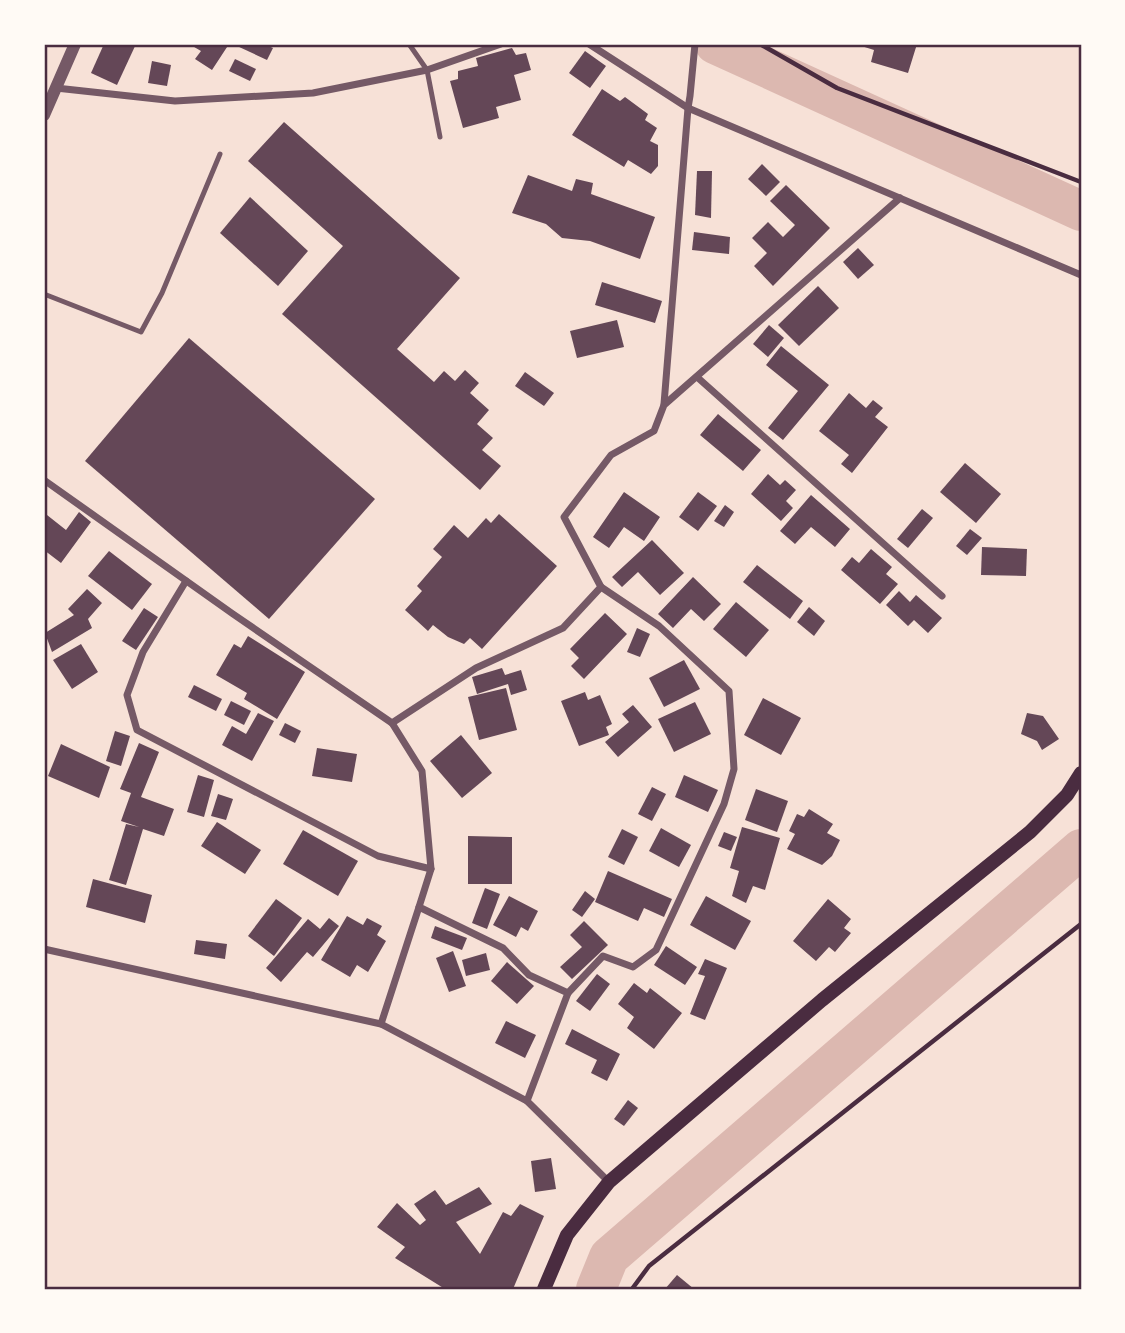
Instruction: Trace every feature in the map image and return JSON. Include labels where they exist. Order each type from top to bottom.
[{"type":"main road","points":[[544,1289],[567,1235],[609,1182],[822,1000],[1030,832],[1067,795],[1081,773]]},
{"type":"street","points":[[44,115],[75,44]]},
{"type":"street","points":[[56,88],[175,102],[313,93],[428,69],[500,44]]},
{"type":"street","points":[[589,44],[688,108],[1081,275]]},
{"type":"street","points":[[527,1101],[568,993],[603,956],[633,967],[656,950],[724,804],[734,769],[729,691],[659,626],[601,587],[564,517],[611,455],[654,431],[664,405],[695,44]]},
{"type":"street","points":[[664,405],[900,198]]},
{"type":"street","points":[[697,377],[942,596]]},
{"type":"street","points":[[44,491],[46,481],[392,723],[422,771],[431,869],[381,1024]]},
{"type":"street","points":[[186,581],[143,652],[127,695],[137,730],[378,856],[431,869]]},
{"type":"street","points":[[392,723],[476,668],[563,628],[601,587]]},
{"type":"street","points":[[419,907],[503,948],[529,975],[568,993]]},
{"type":"street","points":[[44,949],[381,1024],[527,1101],[609,1182]]},
{"type":"lane","points":[[409,44],[428,69],[440,137]]},
{"type":"lane","points":[[44,295],[141,332],[162,293],[220,154]]},
{"type":"path","points":[[760,44],[837,88],[1081,182]]},
{"type":"path","points":[[632,1289],[649,1266],[1081,924]]},
{"type":"building","points":[[104,44],[136,44],[117,85],[91,73]]},
{"type":"building","points":[[189,44],[229,44],[212,70],[195,59],[201,51]]},
{"type":"building","points":[[264,44],[273,48],[267,60],[237,46]]},
{"type":"building","points":[[855,44],[917,44],[908,73],[871,62],[874,50]]},
{"type":"building","points":[[512,48],[516,55],[526,53],[531,70],[514,75],[521,100],[496,107],[499,118],[463,128],[450,81],[458,79],[458,71],[478,66],[476,58]]},
{"type":"building","points":[[585,51],[606,66],[590,88],[569,73]]},
{"type":"building","points":[[235,59],[256,69],[250,81],[229,71]]},
{"type":"building","points":[[152,61],[171,65],[167,86],[148,83]]},
{"type":"building","points":[[602,89],[620,101],[625,97],[648,114],[645,120],[657,128],[650,141],[658,145],[658,166],[651,174],[628,160],[624,167],[572,135]]},
{"type":"building","points":[[284,122],[460,278],[397,349],[434,382],[444,371],[455,381],[465,370],[479,383],[470,393],[489,410],[477,424],[493,438],[482,450],[501,466],[480,490],[282,314],[343,246],[248,161]]},
{"type":"building","points":[[762,164],[780,182],[766,196],[748,179]]},
{"type":"building","points":[[697,171],[712,171],[711,218],[695,215]]},
{"type":"building","points":[[528,175],[572,191],[576,179],[593,183],[591,194],[655,217],[640,259],[590,241],[562,238],[546,224],[512,213]]},
{"type":"building","points":[[786,185],[830,228],[773,286],[754,266],[767,253],[752,238],[768,222],[783,237],[795,225],[770,201]]},
{"type":"building","points":[[250,197],[308,251],[278,286],[220,233]]},
{"type":"building","points":[[694,232],[730,237],[729,254],[692,250]]},
{"type":"building","points":[[858,248],[874,265],[858,279],[843,262]]},
{"type":"building","points":[[602,282],[662,301],[655,323],[595,305]]},
{"type":"building","points":[[818,286],[839,308],[799,346],[778,325]]},
{"type":"building","points":[[617,320],[624,347],[577,358],[570,331]]},
{"type":"building","points":[[769,325],[784,338],[768,357],[753,344]]},
{"type":"building","points":[[189,338],[375,499],[269,619],[85,461]]},
{"type":"building","points":[[781,346],[829,385],[783,440],[768,428],[798,391],[766,365]]},
{"type":"building","points":[[525,372],[554,393],[544,406],[515,386]]},
{"type":"building","points":[[849,393],[866,408],[873,400],[883,408],[875,417],[888,427],[852,473],[841,464],[849,455],[819,431]]},
{"type":"building","points":[[718,414],[761,450],[743,471],[700,435]]},
{"type":"building","points":[[965,463],[1001,494],[976,523],[940,492]]},
{"type":"building","points":[[768,474],[780,485],[785,480],[796,490],[786,501],[793,508],[781,521],[751,494]]},
{"type":"building","points":[[624,492],[660,517],[644,541],[624,527],[609,548],[593,537]]},
{"type":"building","points":[[698,492],[717,506],[698,531],[679,517]]},
{"type":"building","points":[[811,495],[850,529],[835,547],[811,527],[795,544],[780,531]]},
{"type":"building","points":[[725,505],[734,512],[724,527],[714,521]]},
{"type":"building","points":[[922,509],[933,518],[908,548],[897,539]]},
{"type":"building","points":[[79,512],[91,522],[61,563],[44,550],[44,519],[47,515],[66,530]]},
{"type":"building","points":[[499,514],[557,566],[482,649],[470,638],[464,644],[448,637],[433,625],[428,631],[405,610],[422,591],[417,586],[442,557],[433,549],[454,525],[468,538],[486,518],[491,523]]},
{"type":"building","points":[[970,529],[982,538],[967,555],[956,546]]},
{"type":"building","points":[[652,540],[684,573],[660,595],[638,572],[622,587],[612,577]]},
{"type":"building","points":[[982,547],[1027,549],[1026,576],[981,575]]},
{"type":"building","points":[[871,549],[892,567],[886,574],[898,584],[880,604],[841,570],[852,557],[859,563]]},
{"type":"building","points":[[109,551],[152,584],[132,610],[88,576]]},
{"type":"building","points":[[757,565],[803,601],[790,619],[743,582]]},
{"type":"building","points":[[693,577],[721,604],[704,621],[691,609],[673,628],[658,614]]},
{"type":"building","points":[[87,589],[102,603],[88,619],[92,628],[52,652],[45,633],[74,615],[68,609]]},
{"type":"building","points":[[899,591],[910,602],[916,595],[942,618],[928,633],[914,620],[908,626],[886,605]]},
{"type":"building","points":[[736,602],[769,630],[746,657],[713,629]]},
{"type":"building","points":[[809,607],[825,621],[814,636],[797,622]]},
{"type":"building","points":[[144,608],[158,617],[136,650],[122,641]]},
{"type":"building","points":[[605,613],[627,634],[584,679],[571,666],[579,658],[570,649]]},
{"type":"building","points":[[637,628],[650,634],[640,657],[627,652]]},
{"type":"building","points":[[248,636],[305,672],[277,719],[244,699],[247,693],[216,675],[234,644],[241,648]]},
{"type":"building","points":[[81,644],[98,672],[72,689],[53,660]]},
{"type":"building","points":[[684,660],[700,689],[664,707],[649,678]]},
{"type":"building","points":[[502,668],[505,675],[521,670],[527,690],[511,695],[508,684],[477,694],[472,677]]},
{"type":"building","points":[[194,685],[222,699],[216,711],[188,697]]},
{"type":"building","points":[[506,688],[517,730],[479,740],[468,697]]},
{"type":"building","points":[[585,692],[588,700],[600,695],[612,724],[606,727],[609,735],[579,746],[561,701]]},
{"type":"building","points":[[763,698],[801,718],[781,755],[744,735]]},
{"type":"building","points":[[231,701],[251,711],[244,725],[224,715]]},
{"type":"building","points":[[695,702],[711,734],[674,752],[658,719]]},
{"type":"building","points":[[633,705],[652,727],[618,757],[605,742],[629,722],[622,714]]},
{"type":"building","points":[[258,713],[274,721],[252,761],[222,745],[232,726],[246,734]]},
{"type":"building","points":[[1027,713],[1043,716],[1059,739],[1042,750],[1037,741],[1021,734]]},
{"type":"building","points":[[285,723],[301,731],[295,743],[279,735]]},
{"type":"building","points":[[115,731],[130,736],[121,766],[106,761]]},
{"type":"building","points":[[461,735],[492,773],[462,798],[430,761]]},
{"type":"building","points":[[139,743],[159,752],[141,797],[174,809],[164,836],[143,829],[126,885],[109,880],[126,824],[139,827],[121,821],[131,793],[120,789]]},
{"type":"building","points":[[61,744],[110,767],[99,798],[48,776]]},
{"type":"building","points":[[317,748],[357,754],[352,782],[312,776]]},
{"type":"building","points":[[198,775],[214,780],[204,817],[187,812]]},
{"type":"building","points":[[684,775],[718,790],[708,812],[675,797]]},
{"type":"building","points":[[652,787],[666,794],[652,821],[638,814]]},
{"type":"building","points":[[756,789],[788,801],[777,832],[745,820]]},
{"type":"building","points":[[218,794],[233,799],[226,820],[211,816]]},
{"type":"building","points":[[809,809],[833,824],[827,833],[840,840],[832,856],[822,865],[787,849],[795,834],[789,831],[797,814],[804,817]]},
{"type":"building","points":[[217,822],[261,850],[245,874],[201,846]]},
{"type":"building","points":[[742,827],[780,838],[765,890],[753,886],[746,903],[732,896],[739,871],[730,868]]},
{"type":"building","points":[[661,828],[691,845],[679,867],[649,851]]},
{"type":"building","points":[[622,829],[638,837],[624,865],[608,857]]},
{"type":"building","points":[[303,830],[358,861],[338,896],[283,864]]},
{"type":"building","points":[[724,832],[737,837],[731,851],[718,846]]},
{"type":"building","points":[[468,836],[512,837],[512,884],[468,884]]},
{"type":"building","points":[[608,871],[672,899],[664,917],[644,908],[638,921],[595,902]]},
{"type":"building","points":[[93,879],[152,895],[145,923],[86,907]]},
{"type":"building","points":[[485,888],[500,894],[487,929],[472,923]]},
{"type":"building","points":[[585,891],[595,899],[582,917],[572,910]]},
{"type":"building","points":[[509,896],[538,911],[528,931],[521,927],[516,937],[493,925]]},
{"type":"building","points":[[706,896],[751,921],[735,950],[690,925]]},
{"type":"building","points":[[276,899],[302,918],[274,956],[248,936]]},
{"type":"building","points":[[828,899],[851,919],[844,928],[851,933],[835,952],[829,947],[816,961],[793,941]]},
{"type":"building","points":[[347,916],[363,925],[367,918],[382,926],[377,935],[386,941],[368,972],[357,965],[350,977],[321,960]]},
{"type":"building","points":[[329,918],[339,926],[313,957],[307,952],[281,982],[266,968],[308,919],[320,929]]},
{"type":"building","points":[[584,921],[608,945],[572,979],[560,967],[582,947],[570,935]]},
{"type":"building","points":[[435,926],[467,938],[462,950],[431,938]]},
{"type":"building","points":[[196,940],[227,944],[225,959],[194,954]]},
{"type":"building","points":[[666,946],[697,967],[685,985],[654,965]]},
{"type":"building","points":[[453,951],[466,986],[449,992],[436,958]]},
{"type":"building","points":[[486,953],[490,970],[466,976],[462,960]]},
{"type":"building","points":[[705,959],[727,968],[705,1020],[690,1014],[705,976],[698,974]]},
{"type":"building","points":[[507,962],[534,986],[517,1004],[491,981]]},
{"type":"building","points":[[597,974],[610,984],[590,1011],[576,1001]]},
{"type":"building","points":[[634,983],[647,993],[650,988],[682,1013],[654,1049],[627,1028],[634,1017],[618,1004]]},
{"type":"building","points":[[506,1021],[536,1035],[525,1058],[495,1043]]},
{"type":"building","points":[[572,1029],[620,1054],[607,1081],[591,1073],[597,1060],[565,1044]]},
{"type":"building","points":[[628,1100],[638,1108],[624,1126],[614,1119]]},
{"type":"building","points":[[551,1158],[556,1189],[535,1192],[531,1161]]},
{"type":"building","points":[[479,1187],[492,1204],[456,1222],[480,1254],[503,1212],[511,1216],[520,1204],[544,1216],[513,1289],[445,1289],[395,1258],[405,1247],[377,1227],[397,1203],[420,1225],[426,1220],[414,1204],[435,1190],[446,1205]]},
{"type":"building","points":[[677,1275],[694,1289],[665,1289]]},
{"type":"waterway","points":[[715,44],[1081,211]]},
{"type":"waterway","points":[[596,1289],[609,1257],[1081,849]]}]
